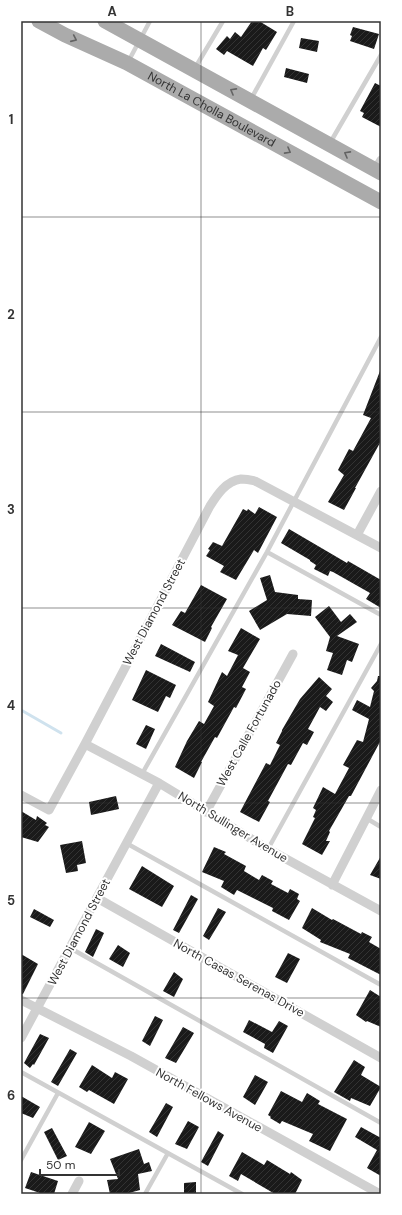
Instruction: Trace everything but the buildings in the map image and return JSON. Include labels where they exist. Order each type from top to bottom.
[{"type":"main road","name":"North La Cholla Boulevard","points":[[39,21],[65,35],[127,63],[381,202]]},
{"type":"main road","points":[[105,21],[329,144],[379,168]]},
{"type":"street","name":"West Diamond Street","points":[[21,795],[49,810],[218,493],[228,484],[242,479],[255,481],[295,501]]},
{"type":"street","points":[[357,535],[381,491]]},
{"type":"street","points":[[295,501],[381,548]]},
{"type":"street","name":"West Calle Fortunado","points":[[206,812],[293,654]]},
{"type":"street","name":"North Sullinger Avenue","points":[[85,744],[159,783],[268,849],[381,911]]},
{"type":"street","name":"West Diamond Street","points":[[21,1038],[159,783]]},
{"type":"street","points":[[332,884],[381,790]]},
{"type":"street","name":"North Casas Serenas Drive","points":[[97,898],[381,1058]]},
{"type":"street","name":"North Fellows Avenue","points":[[21,1000],[138,1060],[380,1194]]},
{"type":"street","points":[[72,1194],[79,1180]]},
{"type":"lane","points":[[127,63],[150,21]]},
{"type":"lane","points":[[195,70],[223,21]]},
{"type":"lane","points":[[250,100],[294,21]]},
{"type":"lane","points":[[329,144],[381,55]]},
{"type":"lane","points":[[142,774],[295,501],[381,337]]},
{"type":"lane","points":[[267,552],[381,615]]},
{"type":"lane","points":[[268,849],[381,644]]},
{"type":"lane","points":[[366,818],[381,827]]},
{"type":"lane","points":[[126,844],[381,985]]},
{"type":"lane","points":[[70,948],[381,1123]]},
{"type":"lane","points":[[21,1072],[242,1194]]},
{"type":"lane","points":[[21,1160],[58,1093]]},
{"type":"lane","points":[[145,1194],[168,1153]]},
{"type":"waterway","points":[[21,710],[61,733]]}]
